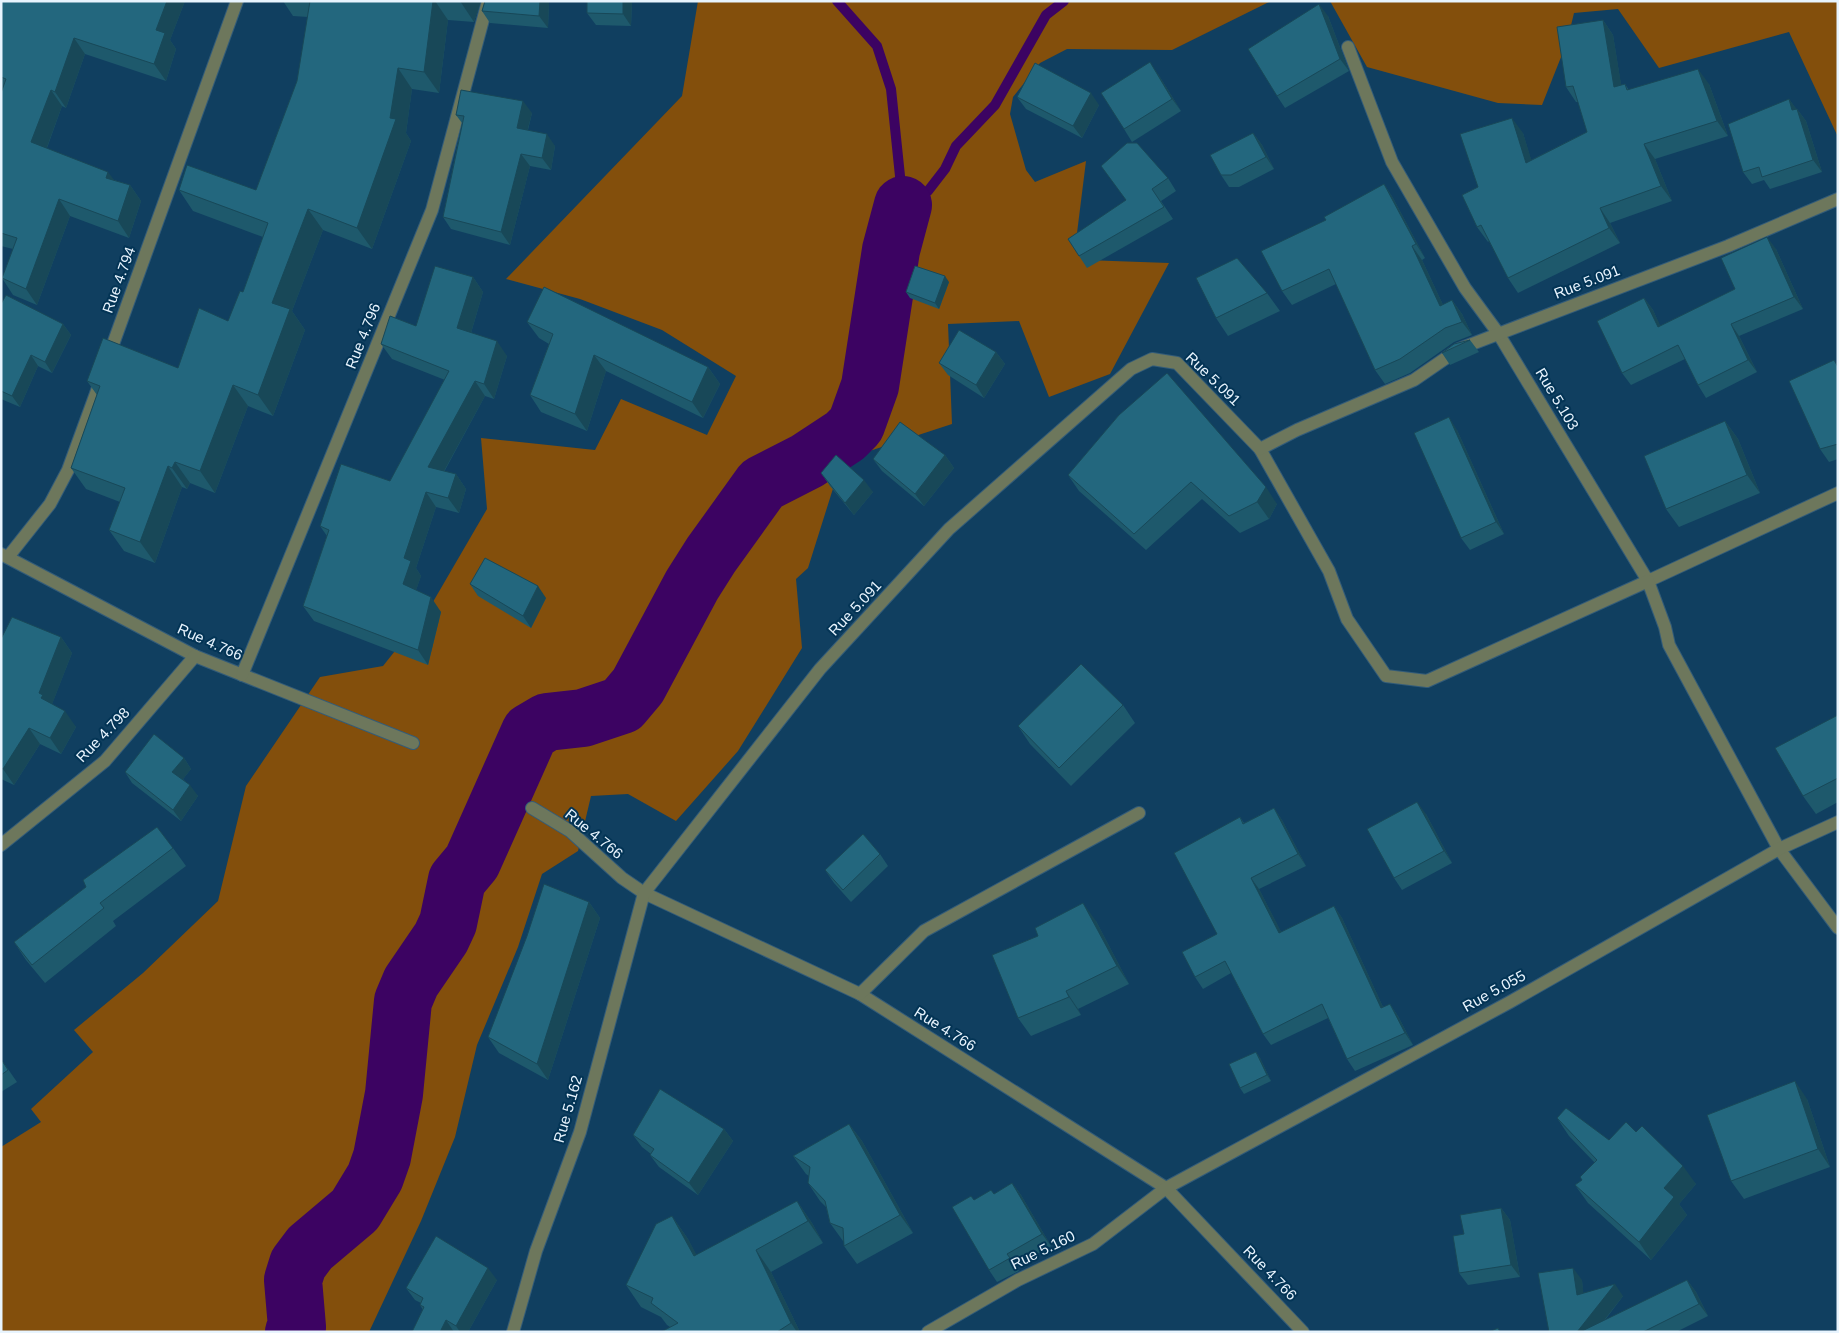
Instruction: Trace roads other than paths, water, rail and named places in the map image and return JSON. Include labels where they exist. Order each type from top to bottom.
[{"type":"street","name":"Rue 4.794","points":[[5,555],[50,504],[68,470],[237,1]]},
{"type":"street","name":"Rue 4.796","points":[[242,674],[432,210],[488,1]]},
{"type":"street","name":"Rue 5.103","points":[[1348,47],[1392,162],[1465,288],[1498,333],[1648,581],[1665,627],[1669,645],[1779,849],[1838,928]]},
{"type":"street","name":"Rue 5.091","points":[[644,893],[820,669],[949,529],[1130,369],[1152,359],[1177,363],[1260,449],[1297,430],[1414,380],[1459,348],[1728,246],[1838,199]]},
{"type":"street","points":[[1260,449],[1329,571],[1347,618],[1386,676],[1428,682],[1838,493]]},
{"type":"street","name":"Rue 4.766","points":[[5,555],[195,656],[413,743]]},
{"type":"street","name":"Rue 4.798","points":[[1,845],[105,761],[195,656]]},
{"type":"street","name":"Rue 4.766","points":[[532,808],[570,831],[622,878],[644,893],[860,994],[1166,1188],[1303,1332]]},
{"type":"street","points":[[860,994],[924,931],[1139,813]]},
{"type":"street","name":"Rue 5.055","points":[[1166,1188],[1510,1002],[1779,849],[1838,822]]},
{"type":"street","name":"Rue 5.162","points":[[513,1332],[536,1251],[580,1132],[644,893]]},
{"type":"street","name":"Rue 5.160","points":[[928,1332],[1018,1280],[1093,1244],[1166,1188]]},
{"type":"waterway","points":[[837,1],[877,46],[891,89],[903,205],[928,191],[945,169],[956,146],[995,105],[1046,15],[1064,1]]},
{"type":"waterway","points":[[294,1332],[297,1327],[293,1280],[298,1264],[310,1248],[355,1210],[375,1177],[382,1157],[394,1094],[403,1001],[411,982],[441,938],[448,923],[457,880],[472,862],[530,732],[547,722],[583,718],[622,705],[638,686],[692,585],[711,555],[762,484],[807,461],[845,436],[856,425],[870,386],[891,250],[903,205]]}]
